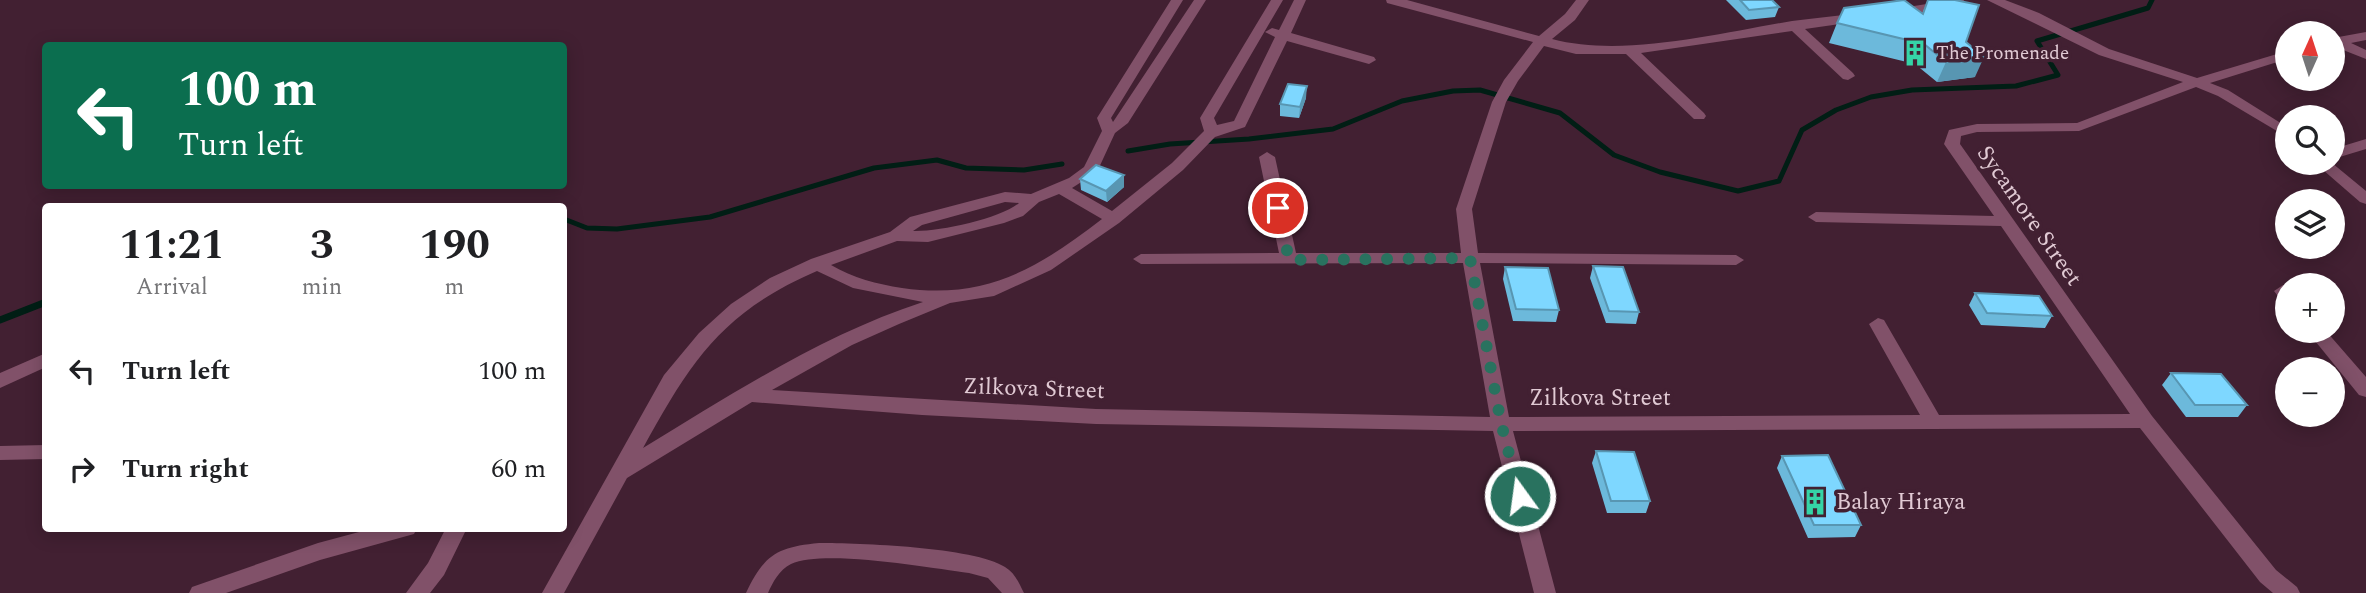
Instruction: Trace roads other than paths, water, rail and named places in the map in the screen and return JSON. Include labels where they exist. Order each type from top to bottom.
[{"type":"street","points":[[1109,131],[1104,118],[1177,0]]},
{"type":"street","points":[[896,236],[928,237],[1017,213],[1032,199],[1061,188],[1091,169],[1109,131],[1121,123],[1200,0]]},
{"type":"street","points":[[1210,134],[1207,118],[1277,0]]},
{"type":"street","points":[[618,474],[806,362],[884,322],[998,287],[1031,274],[1113,219],[1184,161],[1210,134],[1240,124],[1300,0]]},
{"type":"street","points":[[1392,0],[1576,50],[1630,50],[1793,25],[1955,5],[1958,0]]},
{"type":"street","points":[[1545,593],[1501,423],[1470,258],[1464,209],[1499,102],[1511,80],[1539,42],[1570,17],[1583,0]]},
{"type":"street","points":[[1993,0],[2034,16],[2072,38],[2104,52],[2223,93],[2275,126]]},
{"type":"street","points":[[1793,25],[1849,76]]},
{"type":"street","points":[[1260,28],[1369,60]]},
{"type":"street","points":[[2345,40],[2366,36]]},
{"type":"street","points":[[2345,46],[2366,55]]},
{"type":"street","points":[[1630,50],[1699,116]]},
{"type":"street","name":"Sycamore Street","points":[[2275,59],[2197,82],[2079,127],[1976,128],[1954,133],[1952,144],[2146,421],[2268,576],[2289,593]]},
{"type":"street","points":[[2345,150],[2366,144]]},
{"type":"street","points":[[1267,157],[1289,260]]},
{"type":"street","points":[[2337,175],[2366,199]]},
{"type":"street","points":[[1061,188],[1113,219]]},
{"type":"street","points":[[554,593],[671,380],[705,337],[737,308],[766,289],[817,263],[896,236],[916,221],[1005,197],[1032,199]]},
{"type":"street","points":[[954,211],[962,228]]},
{"type":"street","points":[[1816,217],[2004,221]]},
{"type":"street","points":[[1141,259],[1736,260]]},
{"type":"street","points":[[817,263],[831,274],[886,292],[927,297],[961,297]]},
{"type":"street","points":[[1878,324],[1933,421]]},
{"type":"street","points":[[2326,343],[2366,390]]},
{"type":"street","points":[[0,381],[42,361]]},
{"type":"street","name":"Zilkova Street","points":[[748,395],[887,407],[1133,418],[1501,423],[2146,421]]},
{"type":"street","points":[[0,453],[42,452]]},
{"type":"street","points":[[200,593],[318,552],[392,532]]},
{"type":"street","points":[[417,593],[436,569],[455,532]]},
{"type":"street","points":[[757,593],[770,568],[783,558],[801,551],[820,549],[969,564],[992,569],[1007,580],[1013,593]]},
{"type":"waterway","points":[[1128,151],[1170,144],[1249,139],[1333,129],[1402,101],[1453,91],[1480,90],[1560,113],[1614,155],[1660,172],[1738,191],[1779,181],[1802,130],[1836,110],[1871,97],[1912,90],[2016,86],[2058,75],[2037,41],[2148,8],[2152,0]]},
{"type":"waterway","points":[[567,220],[587,228],[617,229],[710,217],[874,168],[937,160],[966,168],[1024,170],[1062,164]]},
{"type":"waterway","points":[[0,320],[42,304]]},
{"type":"place","name":"The Promenade","points":[[1915,53]]},
{"type":"place","name":"Balay Hiraya","points":[[1815,502]]}]
